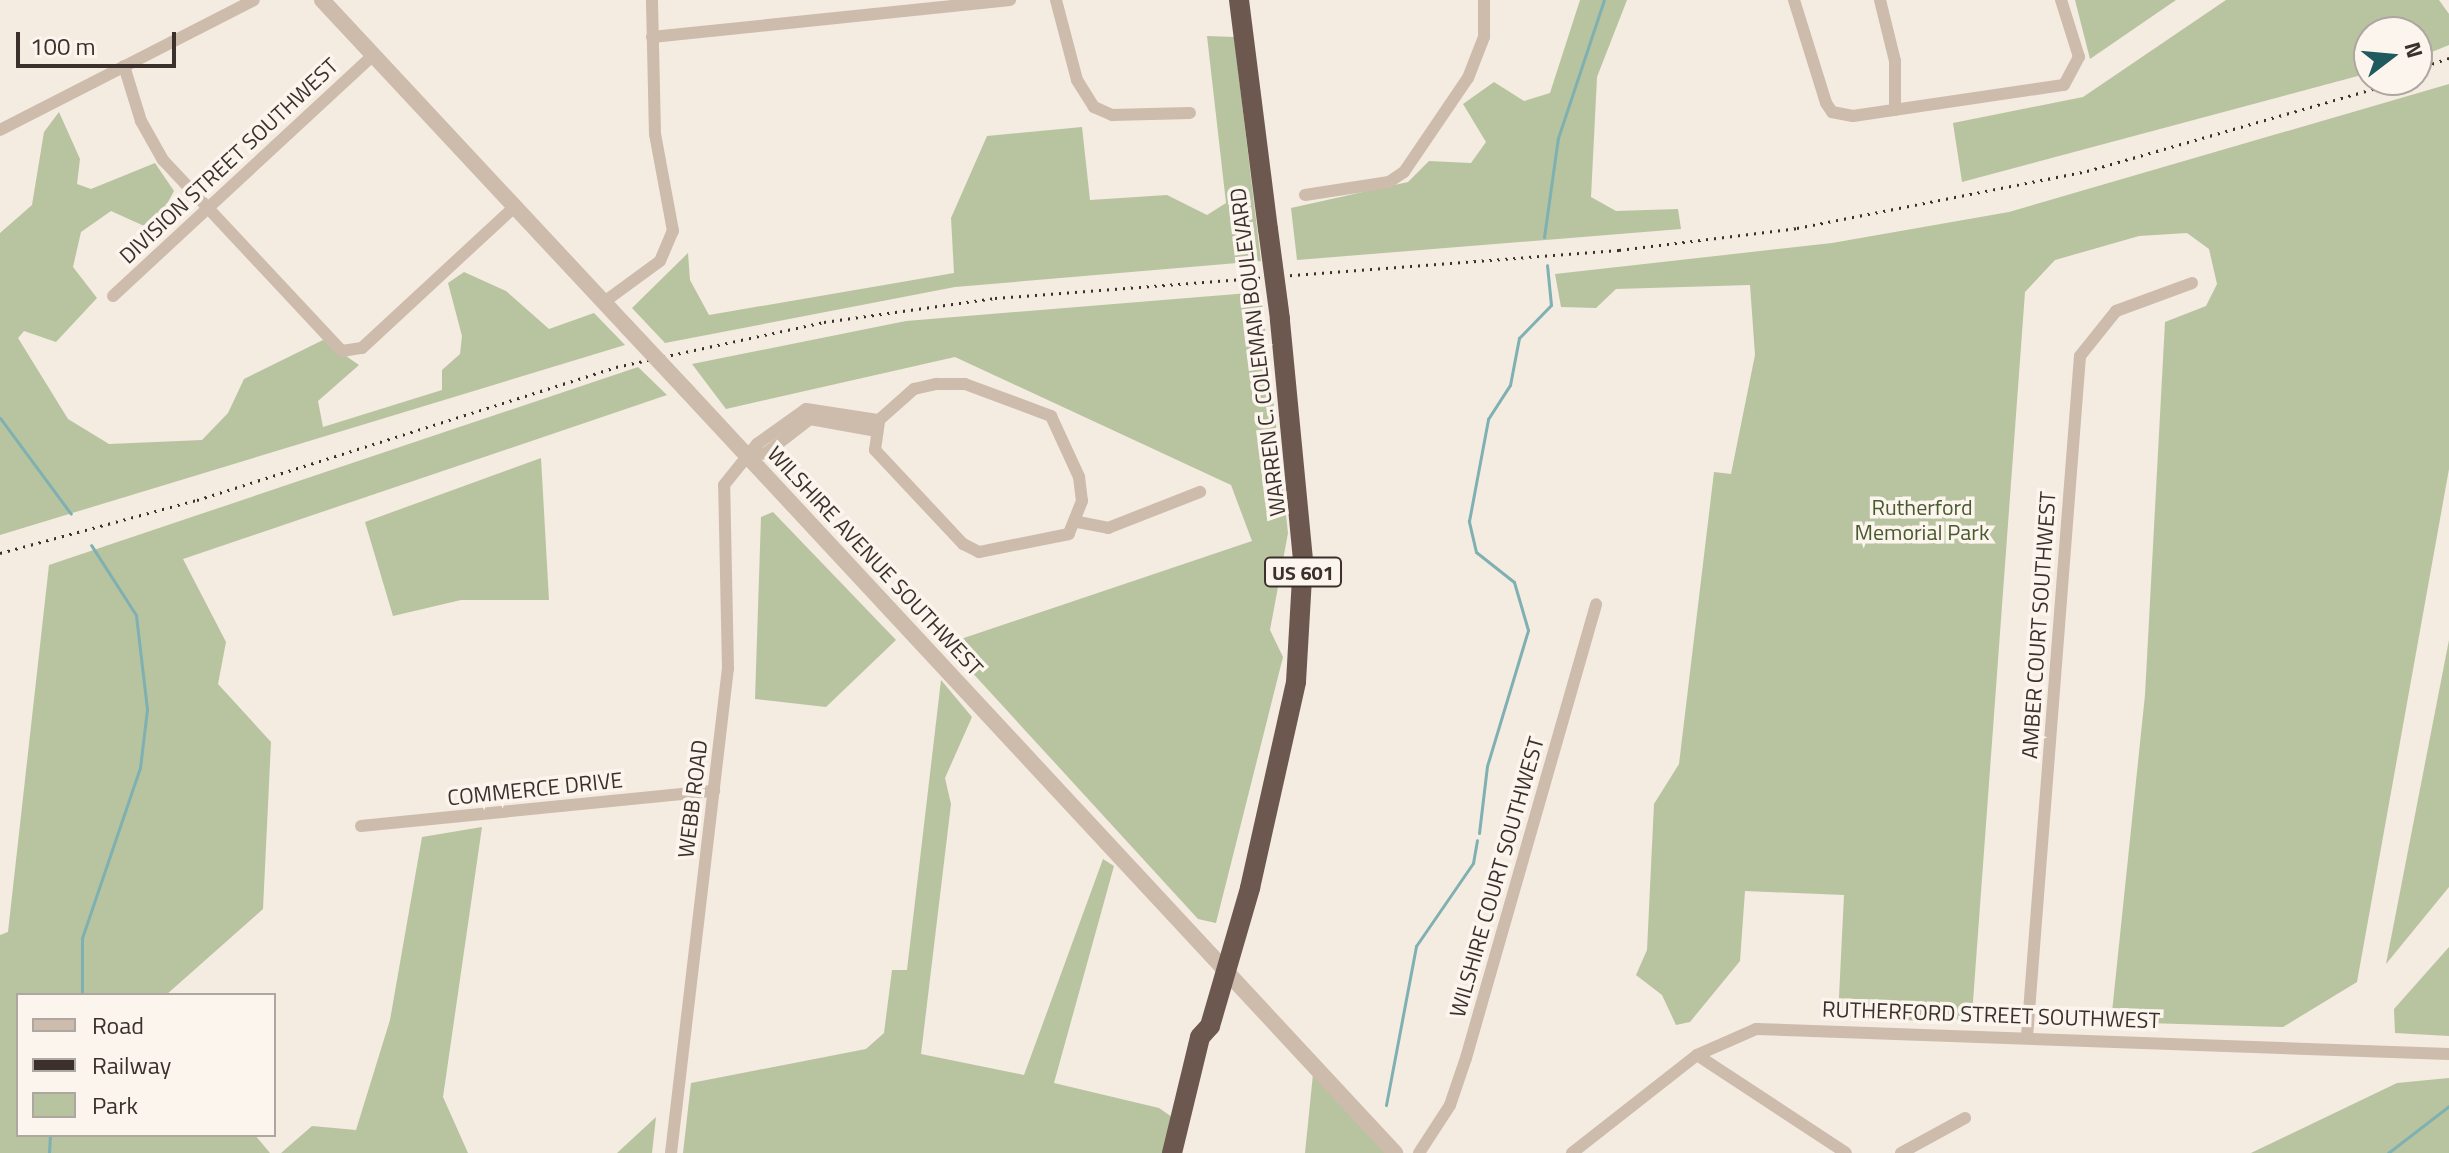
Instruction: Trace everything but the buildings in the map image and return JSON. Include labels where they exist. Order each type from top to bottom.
[{"type":"highway","name":"WARREN C. COLEMAN BOULEVARD","points":[[1172,1153],[1200,1037],[1210,1026],[1226,974],[1287,737],[1301,638],[1300,489],[1239,0]]},
{"type":"highway","name":"WARREN C. COLEMAN BOULEVARD","points":[[1183,1153],[1213,1039],[1210,1026]]},
{"type":"street","points":[[0,130],[254,0]]},
{"type":"street","name":"WILSHIRE AVENUE SOUTHWEST","points":[[322,0],[1395,1153]]},
{"type":"street","points":[[604,302],[660,261],[673,231],[655,134],[652,0]]},
{"type":"street","points":[[652,37],[964,2],[1010,0]]},
{"type":"street","points":[[1056,0],[1077,80],[1094,107],[1112,115],[1190,113]]},
{"type":"street","points":[[1305,195],[1389,182],[1404,172],[1474,65],[1484,37],[1484,0]]},
{"type":"street","points":[[1794,0],[1832,112],[1895,110],[2064,85],[2079,57],[2061,0]]},
{"type":"street","points":[[1880,0],[1895,61],[1895,110]]},
{"type":"street","name":"DIVISION STREET SOUTHWEST","points":[[113,296],[373,55]]},
{"type":"street","points":[[124,66],[153,145],[331,344],[355,353],[514,207]]},
{"type":"street","name":"AMBER COURT SOUTHWEST","points":[[2027,1037],[2080,356],[2106,317],[2192,283]]},
{"type":"street","points":[[936,384],[965,384],[1051,416],[1079,477],[1078,522],[1069,534],[1040,544],[979,552],[963,544],[875,450],[878,426],[914,389],[936,384]]},
{"type":"street","name":"WEBB ROAD","points":[[671,1153],[728,669],[722,495],[747,456],[806,409],[878,426]]},
{"type":"street","points":[[1078,522],[1108,528],[1200,492]]},
{"type":"street","name":"WILSHIRE COURT SOUTHWEST","points":[[1419,1153],[1444,1117],[1466,1058],[1596,604]]},
{"type":"street","name":"COMMERCE DRIVE","points":[[361,826],[714,791]]},
{"type":"street","name":"RUTHERFORD STREET SOUTHWEST","points":[[1572,1153],[1697,1055],[1728,1037],[1776,1027],[2449,1054]]},
{"type":"street","points":[[1697,1055],[1846,1153]]},
{"type":"street","points":[[1901,1153],[1965,1118]]},
{"type":"green space","points":[[1580,0],[1627,0],[1597,77],[1591,197],[1616,211],[1678,209],[1681,229],[1297,260],[1291,208],[1408,182],[1429,161],[1471,163],[1486,142],[1463,104],[1494,82],[1524,101],[1550,93]]},
{"type":"green space","points":[[2075,0],[2176,0],[2090,59]]},
{"type":"green space","points":[[2226,0],[2439,0],[2449,14],[2449,45],[2433,52],[2433,16],[2353,16],[2353,77],[1962,182],[1953,123],[2083,97]]},
{"type":"green space","points":[[1207,36],[1234,37],[1261,261],[955,287],[665,343],[632,308],[688,253],[690,280],[709,315],[954,273],[951,218],[987,136],[1082,127],[1090,200],[1167,195],[1207,215],[1226,203]]},
{"type":"green space","name":"Rutherford Memorial Park","points":[[2449,84],[2449,469],[2357,982],[2283,1027],[2111,1022],[2145,695],[2165,322],[2206,306],[2217,284],[2209,249],[2187,233],[2139,236],[2055,260],[2025,292],[1972,1015],[1948,1022],[1838,1017],[1844,895],[1745,891],[1740,961],[1690,1022],[1676,1025],[1662,995],[1636,975],[1647,950],[1654,804],[1679,764],[1714,472],[1731,474],[1755,355],[1750,285],[1616,289],[1596,308],[1561,307],[1555,274],[1832,243],[2009,212],[2408,96],[2433,96],[2433,89]]},
{"type":"green space","points":[[59,112],[80,159],[77,184],[91,189],[155,163],[174,191],[153,230],[111,211],[81,232],[73,267],[97,298],[56,342],[24,331],[18,338],[68,419],[109,444],[202,440],[228,413],[244,379],[323,340],[359,365],[318,401],[323,427],[442,390],[442,370],[460,354],[462,336],[448,283],[464,272],[506,291],[549,329],[594,313],[625,345],[0,535],[0,233],[32,205],[44,132]]},
{"type":"green space","points":[[1261,292],[1288,533],[1270,630],[1283,657],[1216,923],[1198,919],[946,644],[1252,541],[1231,485],[955,357],[726,409],[692,364],[906,321]]},
{"type":"green space","points":[[638,367],[667,395],[183,559],[226,642],[218,684],[271,742],[263,909],[168,993],[16,993],[16,1137],[257,1137],[270,1153],[0,1153],[0,935],[8,932],[49,565]]},
{"type":"green space","points":[[541,458],[549,600],[461,600],[393,616],[365,522]]},
{"type":"green space","points":[[773,512],[896,640],[826,707],[755,699],[761,517]]},
{"type":"green space","points":[[2449,640],[2449,887],[2386,964]]},
{"type":"green space","points":[[941,680],[972,717],[945,778],[951,804],[921,1054],[1024,1075],[1103,859],[1114,866],[1054,1083],[1159,1108],[1172,1117],[1164,1153],[683,1153],[691,1083],[866,1049],[884,1033],[892,970],[907,970]]},
{"type":"green space","points":[[482,827],[443,1097],[468,1153],[281,1153],[312,1126],[356,1130],[390,1020],[422,837]]},
{"type":"green space","points":[[2449,947],[2449,1036],[2395,1033],[2394,1009]]},
{"type":"green space","points":[[1313,1074],[1388,1153],[1305,1153]]},
{"type":"green space","points":[[2449,1078],[2449,1153],[2251,1153],[2397,1083]]},
{"type":"green space","points":[[656,1117],[652,1153],[617,1153]]},
{"type":"waterway","points":[[1544,237],[1558,138],[1604,0]]},
{"type":"waterway","points":[[1479,833],[1487,766],[1528,630],[1514,582],[1476,552],[1469,521],[1488,419],[1510,385],[1519,338],[1551,305],[1547,265]]},
{"type":"waterway","points":[[0,418],[71,514]]},
{"type":"waterway","points":[[82,993],[82,938],[140,768],[147,709],[136,615],[91,545]]},
{"type":"waterway","points":[[1386,1105],[1416,946],[1473,863],[1477,840]]},
{"type":"waterway","points":[[2388,1153],[2449,1106]]},
{"type":"waterway","points":[[49,1153],[50,1137]]},
{"type":"railway","points":[[2433,64],[2449,58]]},
{"type":"railway","points":[[0,553],[197,500],[616,367],[824,322],[995,298],[1619,250],[1797,228],[2087,171],[2353,95]]}]
